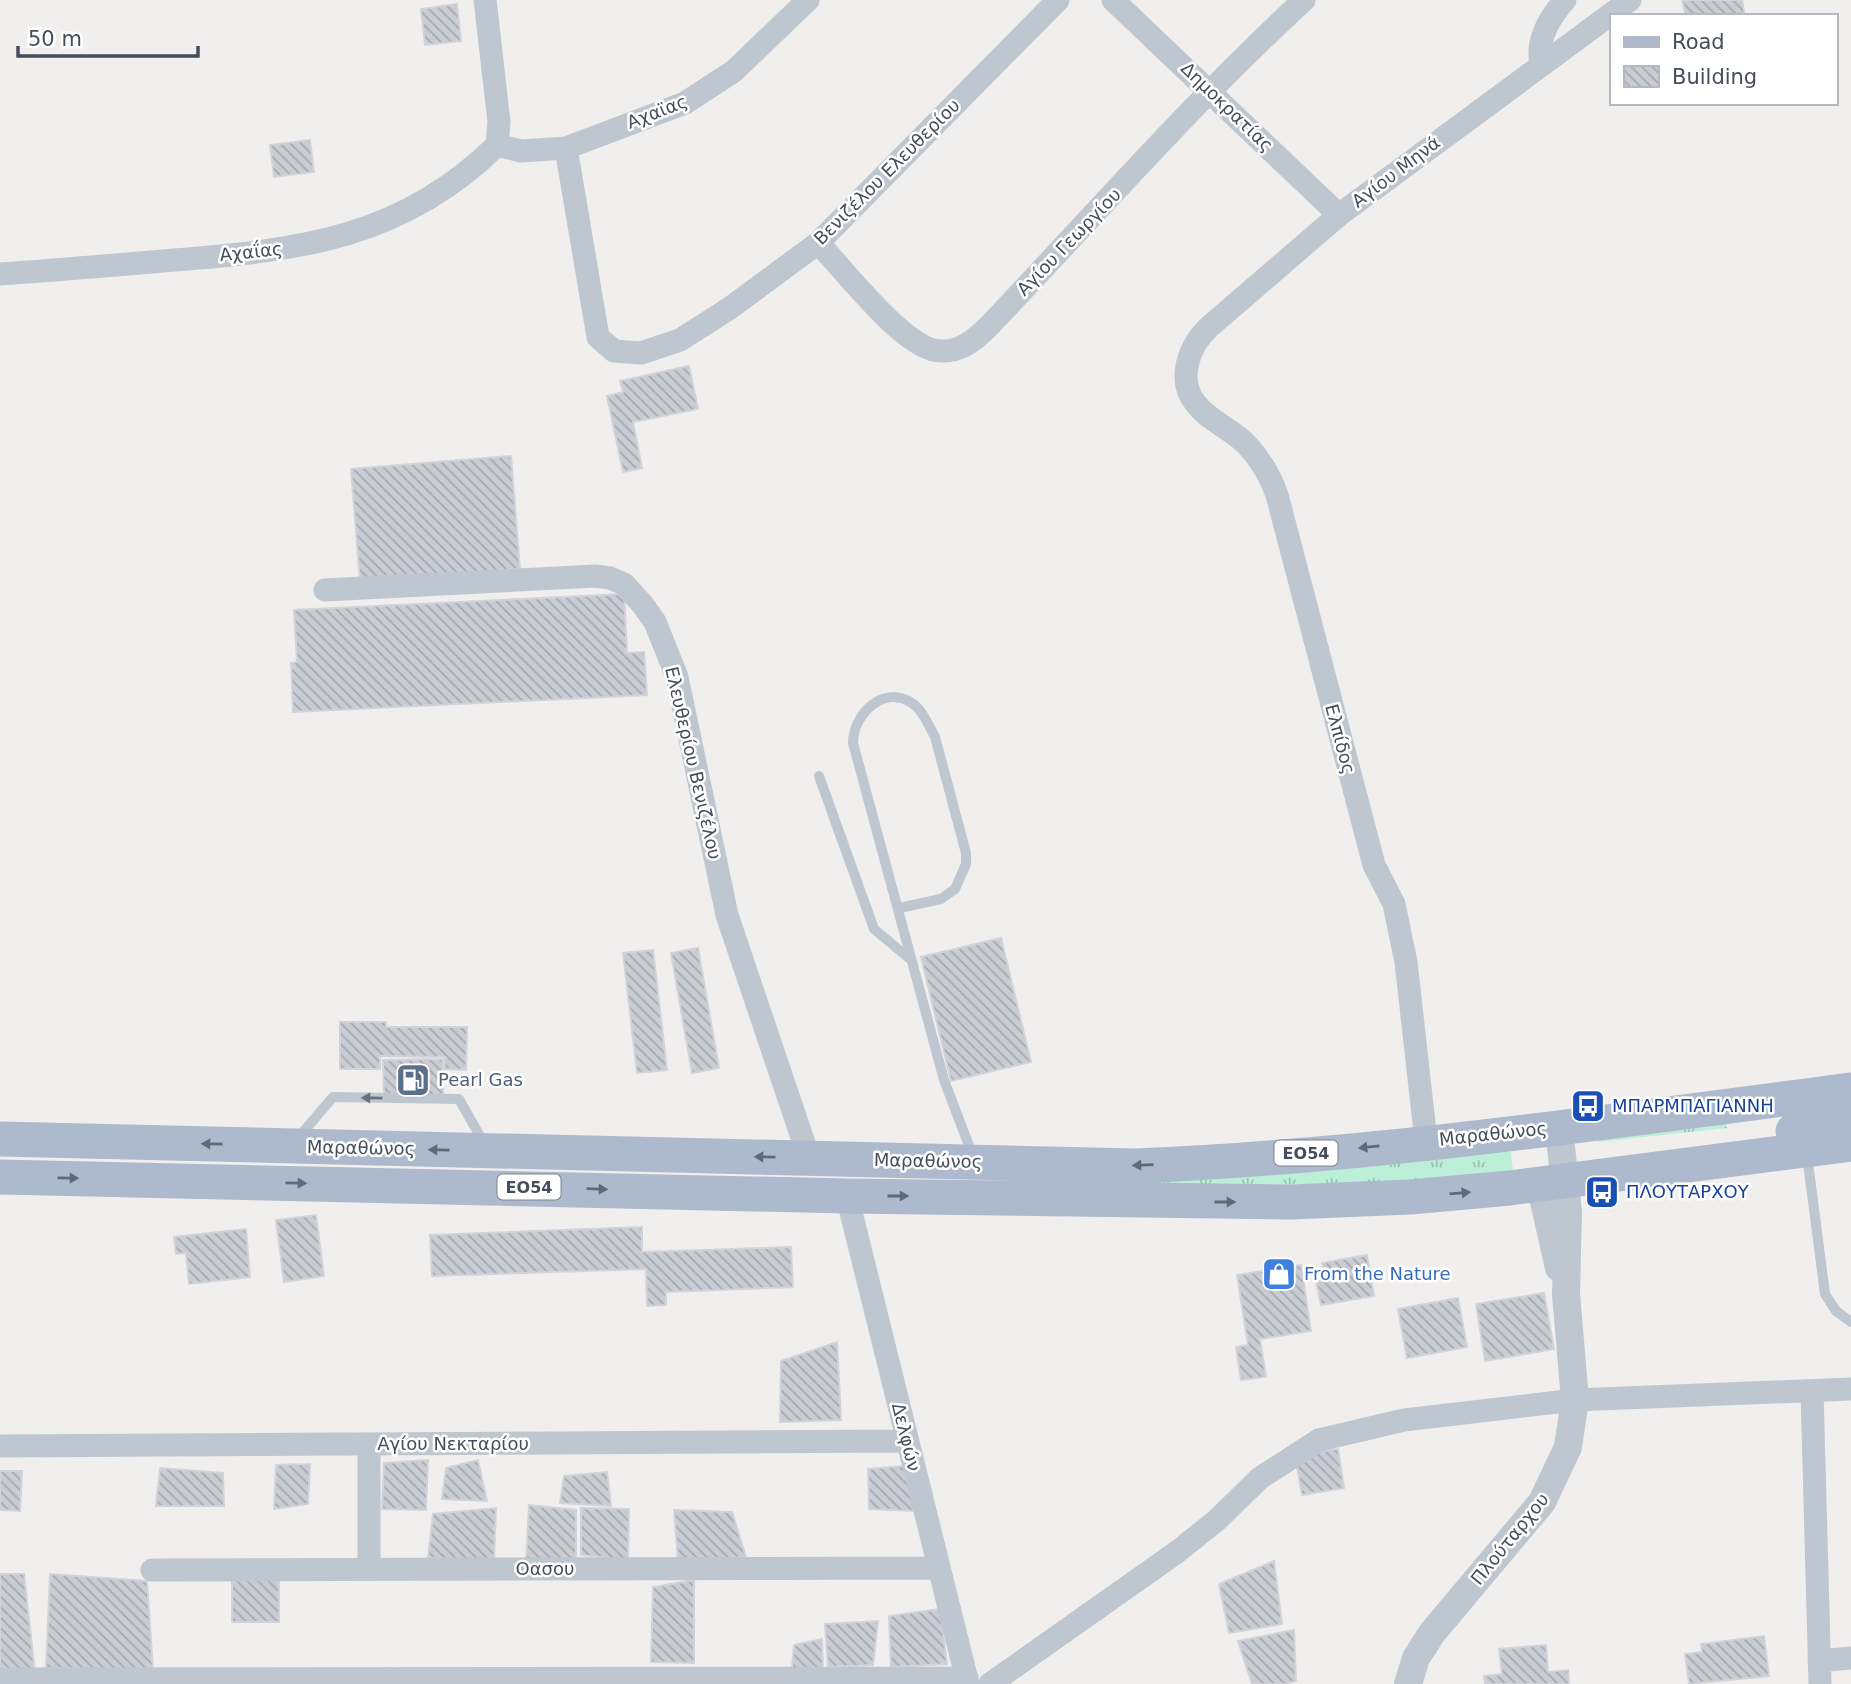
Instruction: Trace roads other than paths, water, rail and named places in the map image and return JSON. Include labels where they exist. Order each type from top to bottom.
[{"type":"main road","name":"Μαραθώνος","points":[[0,1177],[847,1196],[1334,1201],[1410,1197],[1851,1090]]},
{"type":"main road","points":[[1557,1163],[1785,1132],[1851,1118]]},
{"type":"main road","name":"Μαραθώνος","points":[[0,1139],[975,1162],[1184,1164],[1426,1141],[1557,1163],[1806,1150],[1851,1144]]},
{"type":"street","points":[[485,0],[499,122],[490,153]]},
{"type":"street","name":"Αχαϊας","points":[[490,153],[566,148],[666,111],[702,93],[734,71],[808,0]]},
{"type":"street","name":"Βενιζέλου Ελευθερίου","points":[[566,148],[596,331],[602,343],[622,353],[641,353],[680,340],[730,308],[818,243],[1058,0]]},
{"type":"street","name":"Δημοκρατίας","points":[[1113,0],[1339,215]]},
{"type":"street","name":"Αγίου Γεωργίου","points":[[818,243],[911,339],[936,351],[959,348],[988,327],[1212,92],[1252,46],[1304,0]]},
{"type":"street","points":[[1541,64],[1541,41],[1564,0]]},
{"type":"street","name":"Αγίου Μηνά","points":[[1611,14],[1630,0]]},
{"type":"street","name":"Αγίου Μηνά","points":[[1187,368],[1191,350],[1201,335],[1339,215],[1610,14]]},
{"type":"street","name":"Αχαΐας","points":[[0,274],[268,252],[324,242],[381,224],[421,202],[490,153]]},
{"type":"street","name":"Ελπίδος","points":[[1187,368],[1188,385],[1196,404],[1245,443],[1262,462],[1277,495],[1374,865],[1394,904],[1406,962],[1426,1141]]},
{"type":"street","name":"Ελευθερίου Βενιζέλου","points":[[325,590],[596,576],[624,584],[643,605],[655,622],[677,677],[727,915],[809,1158]]},
{"type":"street","name":"Πλούταρχου","points":[[1408,1684],[1416,1658],[1432,1633],[1550,1490],[1568,1447],[1575,1400],[1566,1294],[1569,1237],[1557,1163]]},
{"type":"street","name":"Δελφών","points":[[847,1196],[967,1681]]},
{"type":"street","points":[[990,1684],[1177,1552],[1217,1520],[1260,1478],[1320,1440],[1404,1420],[1575,1400],[1851,1389]]},
{"type":"street","points":[[1812,1391],[1819,1673],[1851,1658]]},
{"type":"street","name":"Αγίου Νεκταρίου","points":[[0,1446],[906,1441]]},
{"type":"street","points":[[369,1444],[369,1569]]},
{"type":"street","name":"Οασου","points":[[152,1570],[938,1567]]},
{"type":"street","points":[[0,1679],[967,1681]]},
{"type":"lane","points":[[899,908],[941,899],[955,889],[962,878],[966,853],[935,737],[928,723],[917,707],[902,699],[883,699],[868,706],[861,713],[853,732],[853,743],[944,1080],[975,1162]]},
{"type":"lane","points":[[819,776],[874,929],[911,959]]},
{"type":"lane","points":[[291,1146],[334,1097],[460,1099],[488,1151]]},
{"type":"lane","points":[[1806,1150],[1825,1294],[1836,1311],[1851,1322]]},
{"type":"place","name":"Pearl Gas","points":[[413,1080]]},
{"type":"place","name":"ΜΠΑΡΜΠΑΓΙΑΝΝΗ","points":[[1588,1106]]},
{"type":"place","name":"ΠΛΟΥΤΑΡΧΟΥ","points":[[1602,1192]]},
{"type":"place","name":"From the Nature","points":[[1279,1274]]}]
